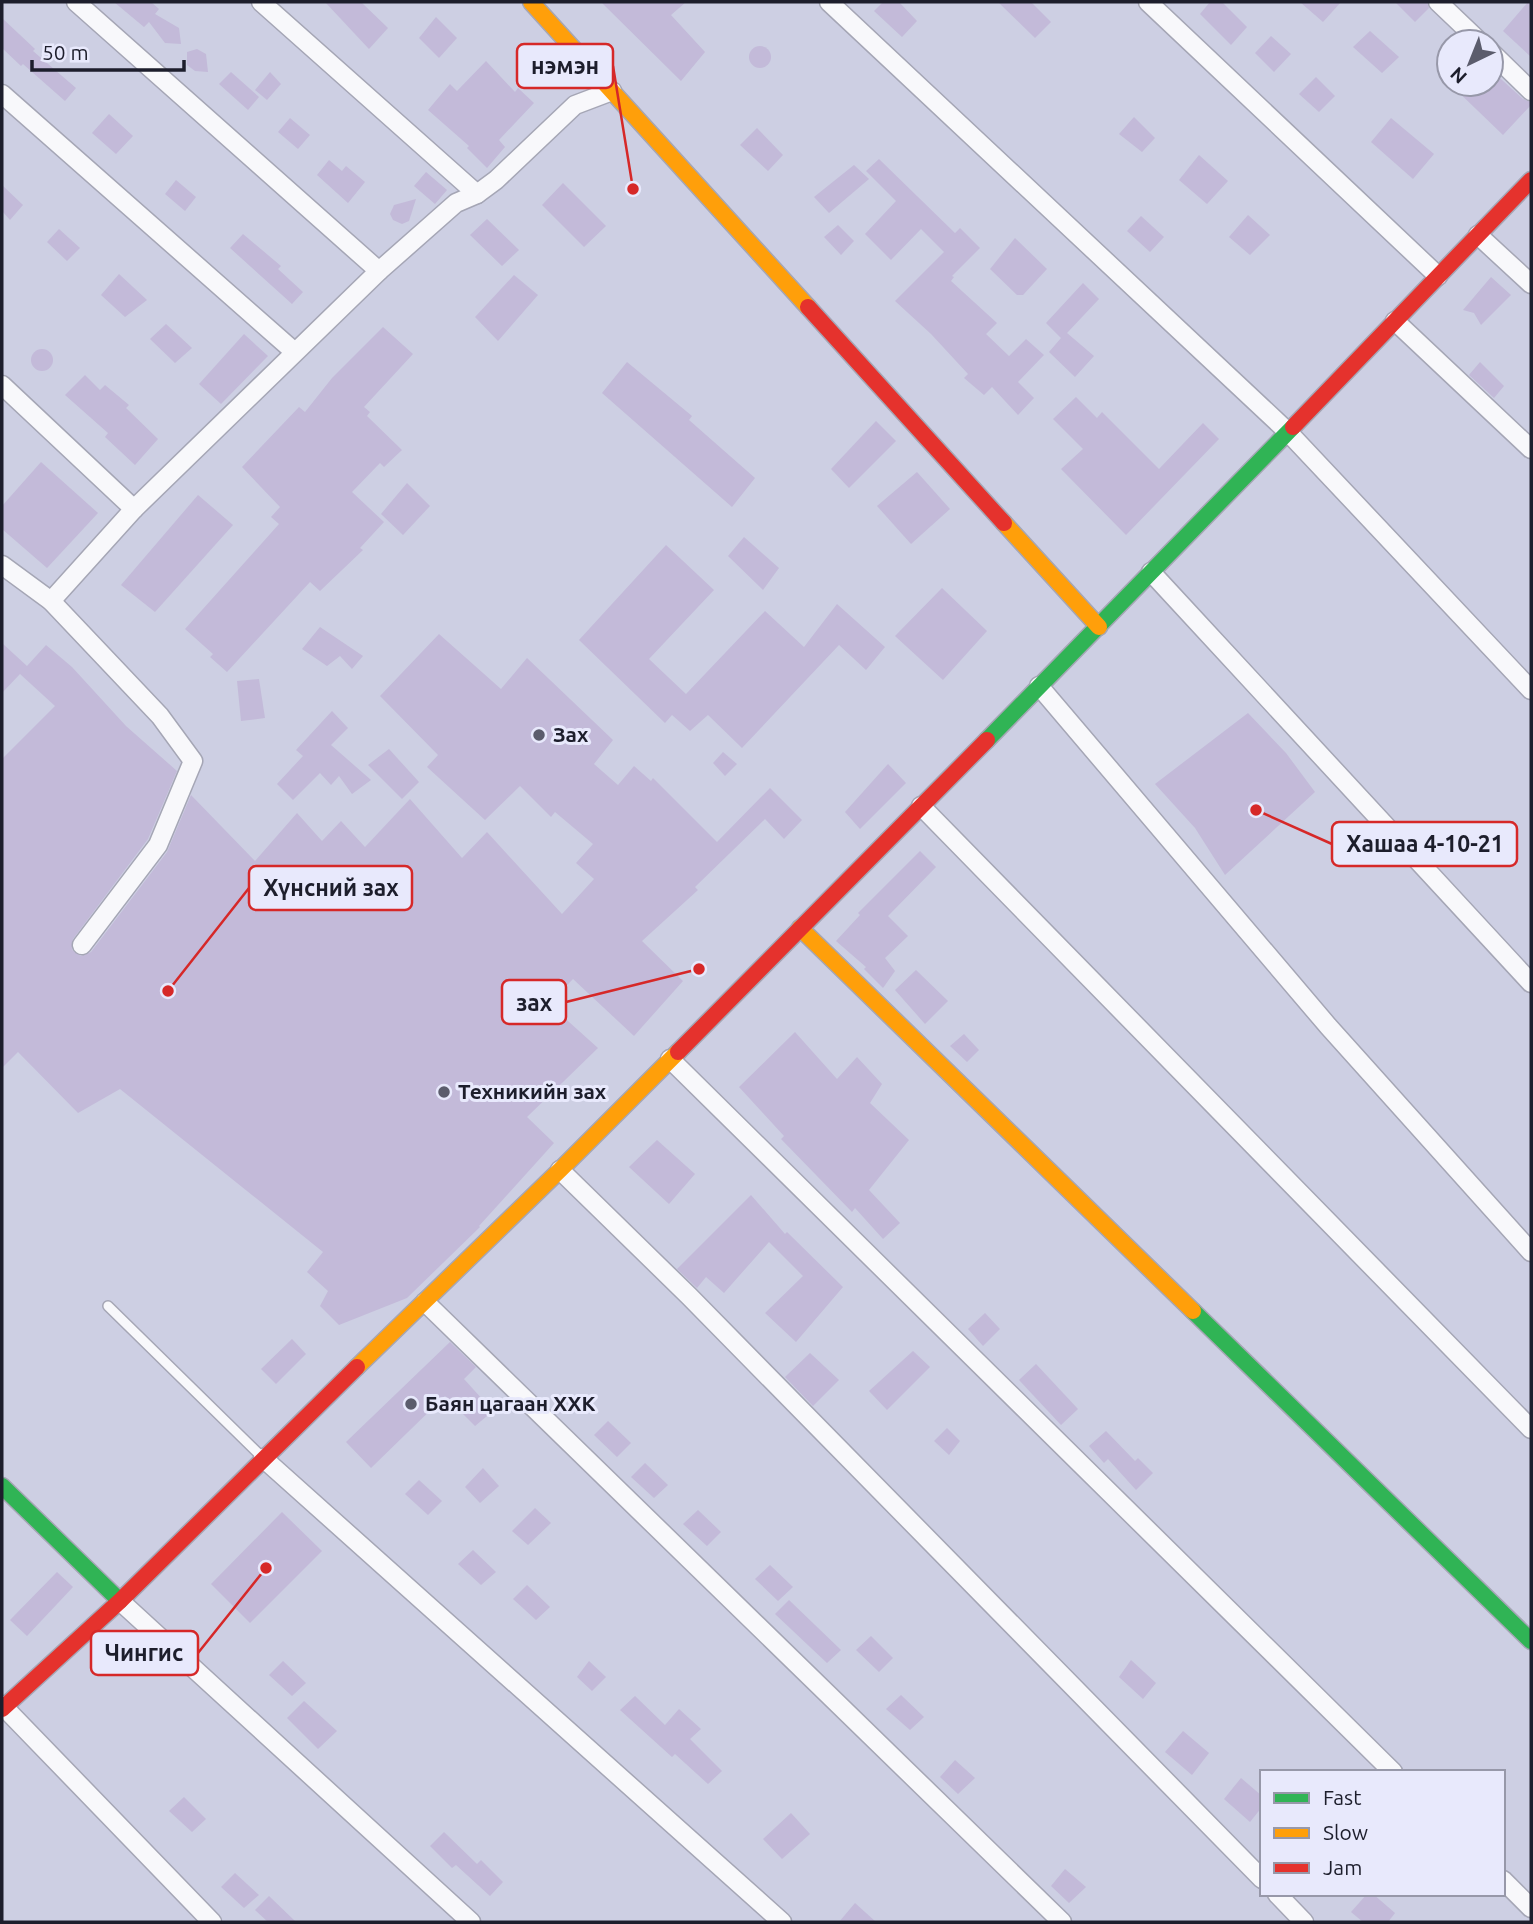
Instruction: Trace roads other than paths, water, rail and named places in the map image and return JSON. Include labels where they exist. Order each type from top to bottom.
[{"type":"main road","points":[[531,2],[1099,627]]},
{"type":"main road","points":[[3,1707],[120,1601],[560,1170],[1099,627],[1531,180]]},
{"type":"main road","points":[[800,928],[1531,1641]]},
{"type":"main road","points":[[2,1486],[120,1601]]},
{"type":"street","points":[[76,2],[379,271]]},
{"type":"street","points":[[261,2],[477,194]]},
{"type":"street","points":[[829,2],[1288,432],[1531,690]]},
{"type":"street","points":[[1148,2],[1438,276]]},
{"type":"street","points":[[1438,2],[1465,28]]},
{"type":"street","points":[[1505,66],[1531,91]]},
{"type":"street","points":[[51,601],[134,509],[379,271],[456,203],[477,194],[496,180],[575,105],[612,91]]},
{"type":"street","points":[[2,94],[289,347]]},
{"type":"street","points":[[1478,235],[1531,284]]},
{"type":"street","points":[[1395,321],[1531,449]]},
{"type":"street","points":[[2,385],[134,509]]},
{"type":"street","points":[[2,565],[51,601],[160,716],[193,761],[158,845],[82,945]]},
{"type":"street","points":[[1151,572],[1531,983]]},
{"type":"street","points":[[1039,686],[1328,1026],[1531,1252]]},
{"type":"street","points":[[921,806],[1531,1429]]},
{"type":"street","points":[[670,1059],[1391,1770]]},
{"type":"street","points":[[560,1170],[689,1296],[1260,1877]]},
{"type":"street","points":[[425,1301],[1062,1922]]},
{"type":"street","points":[[263,1458],[782,1922]]},
{"type":"street","points":[[120,1601],[471,1922]]},
{"type":"street","points":[[3,1707],[212,1922]]},
{"type":"street","points":[[1505,1882],[1531,1908]]},
{"type":"street","points":[[1279,1896],[1304,1922]]},
{"type":"lane","points":[[108,1306],[263,1458]]},
{"type":"place","name":"нэмэн","points":[[633,189]]},
{"type":"place","name":"Зах","points":[[539,735]]},
{"type":"place","name":"Хашаа 4-10-21","points":[[1256,810]]},
{"type":"place","name":"зах","points":[[699,969]]},
{"type":"place","name":"Хүнсний зах","points":[[168,991]]},
{"type":"place","name":"Техникийн зах","points":[[444,1092]]},
{"type":"place","name":"Баян цагаан ХХК","points":[[411,1404]]},
{"type":"place","name":"Чингис","points":[[266,1568]]}]
